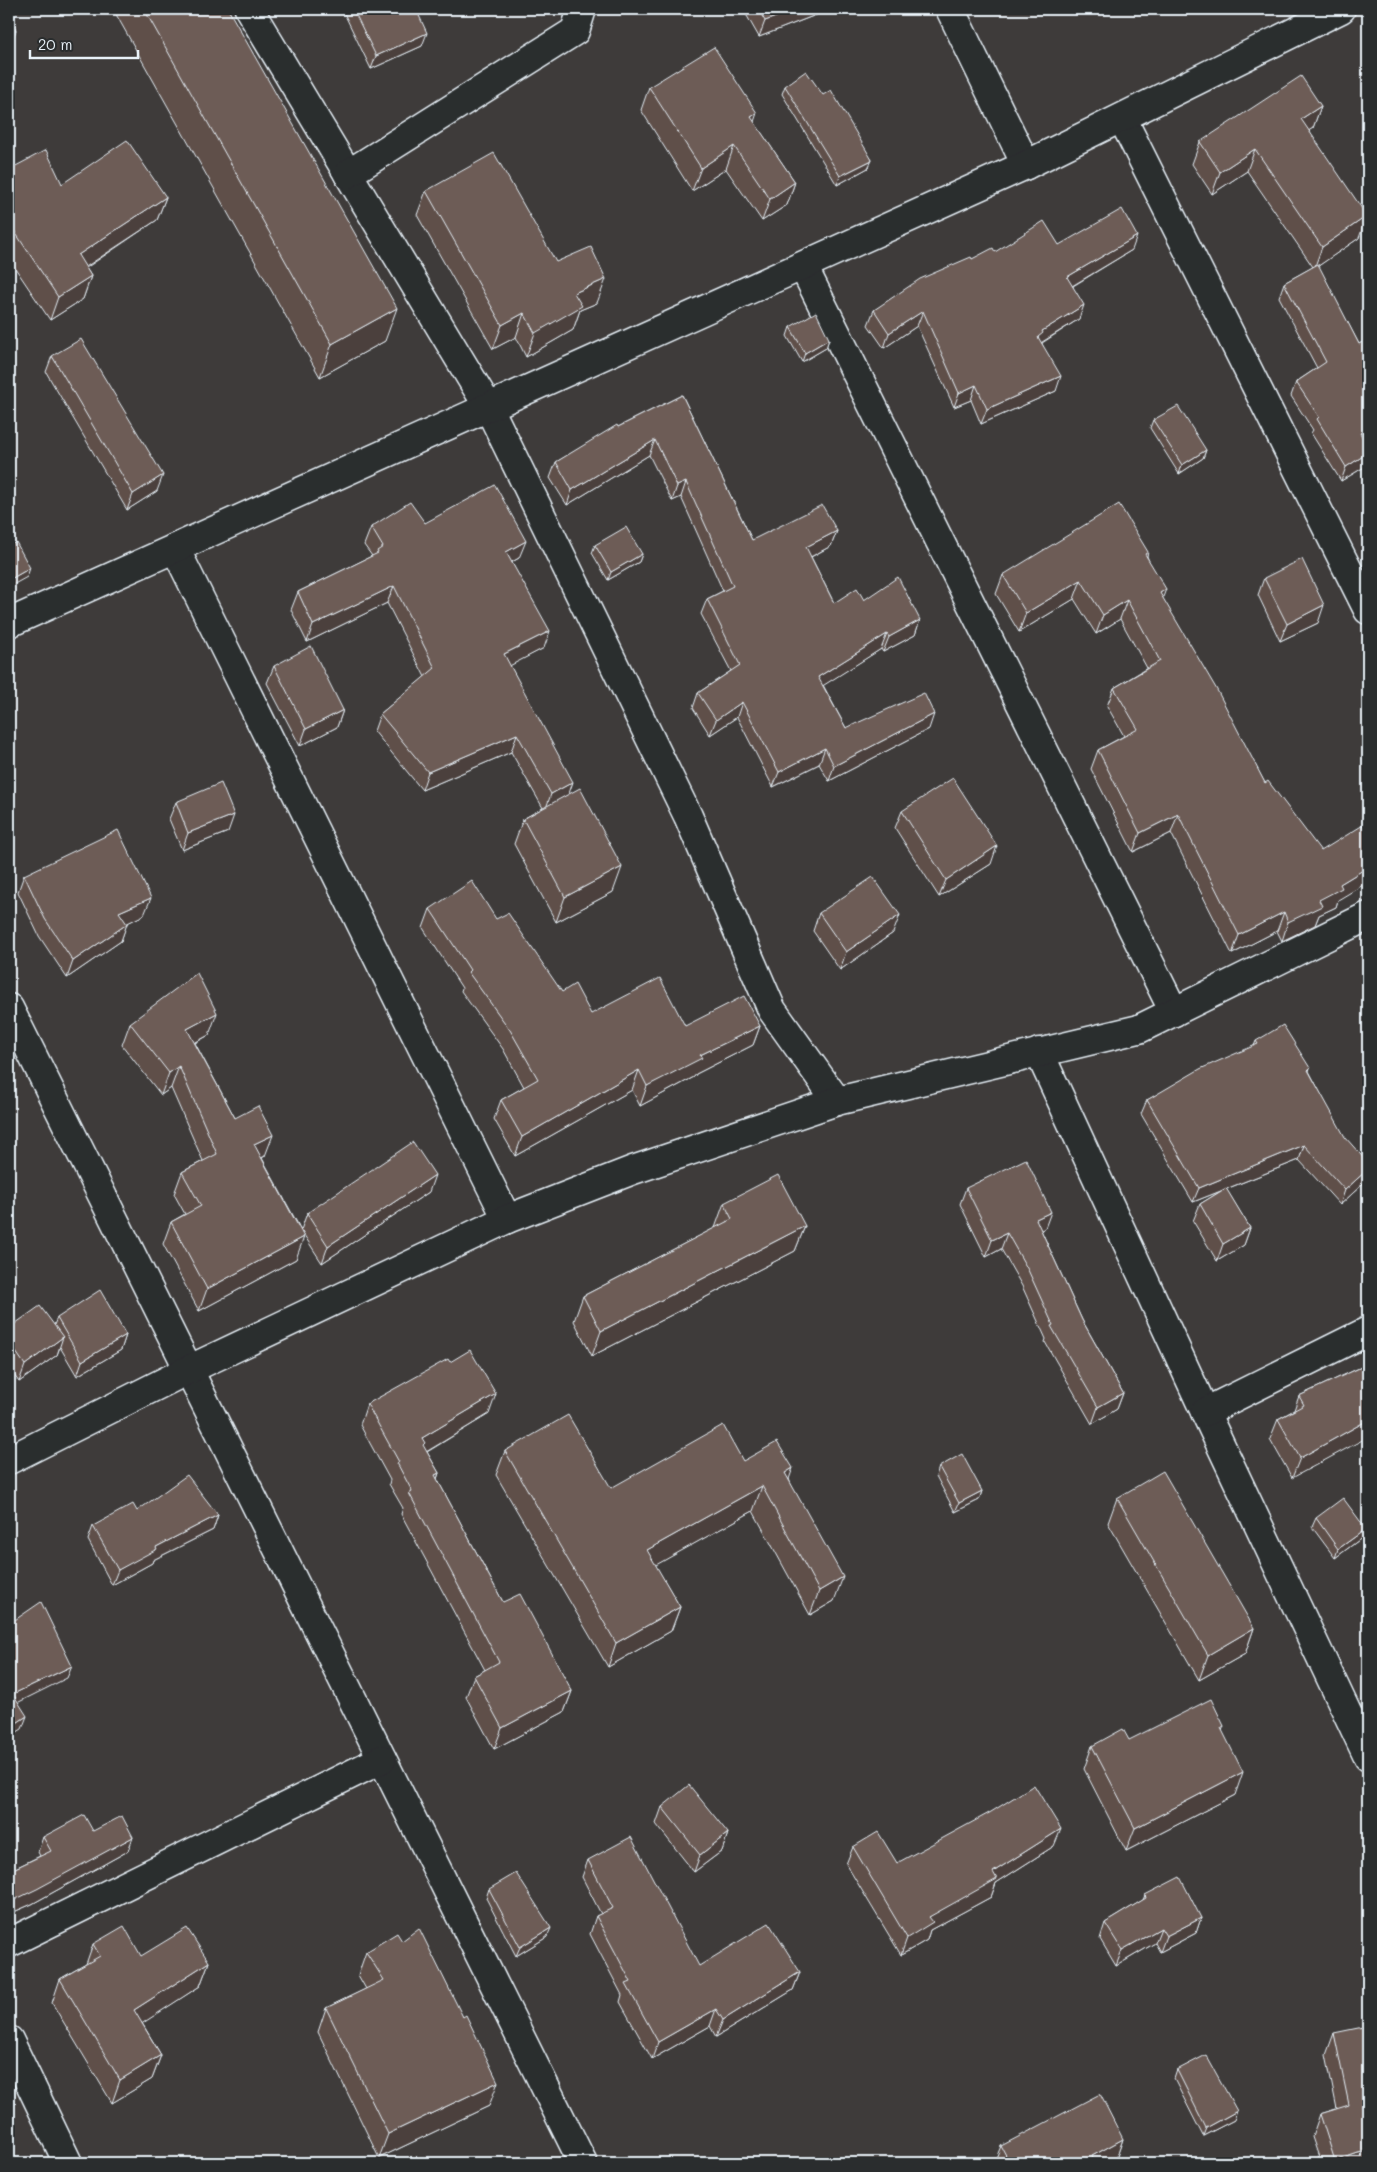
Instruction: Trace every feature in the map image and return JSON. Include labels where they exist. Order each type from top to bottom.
[{"type":"street","points":[[249,9],[489,408],[688,816],[772,1010],[837,1101]]},
{"type":"street","points":[[348,174],[575,31],[582,9]]},
{"type":"street","points":[[950,9],[1026,165]]},
{"type":"street","points":[[9,623],[1026,165],[1340,9]]},
{"type":"street","points":[[1122,118],[1368,610]]},
{"type":"street","points":[[803,266],[1174,1012]]},
{"type":"street","points":[[175,548],[507,1220]]},
{"type":"street","points":[[9,1460],[188,1370],[507,1220],[632,1170],[837,1101],[1139,1029],[1368,916]]},
{"type":"street","points":[[9,1008],[583,2163]]},
{"type":"street","points":[[1039,1052],[1205,1412],[1368,1757]]},
{"type":"street","points":[[1205,1412],[1368,1331]]},
{"type":"street","points":[[9,1943],[382,1759]]},
{"type":"street","points":[[9,2040],[68,2163]]},
{"type":"building","points":[[144,9],[228,9],[397,308],[332,344]]},
{"type":"building","points":[[353,9],[416,9],[427,33],[376,56]]},
{"type":"building","points":[[758,9],[797,9],[765,21]]},
{"type":"building","points":[[9,14],[16,30],[9,33]]},
{"type":"building","points":[[714,47],[757,113],[751,117],[795,182],[770,199],[734,146],[701,168],[649,87]]},
{"type":"building","points":[[806,71],[823,95],[831,90],[872,160],[840,176],[785,86]]},
{"type":"building","points":[[1301,76],[1321,106],[1301,119],[1367,216],[1322,247],[1255,149],[1220,172],[1200,142]]},
{"type":"building","points":[[127,140],[166,197],[78,255],[91,276],[58,297],[9,223],[9,160],[12,168],[46,150],[62,184]]},
{"type":"building","points":[[494,153],[556,262],[591,247],[606,279],[574,293],[582,306],[535,333],[524,313],[502,325],[426,191]]},
{"type":"building","points":[[1122,209],[1137,236],[1067,277],[1084,305],[1042,331],[1043,333],[1038,337],[1061,376],[987,409],[976,385],[959,393],[923,311],[889,333],[874,310],[920,279],[971,257],[972,259],[993,248],[995,252],[1044,221],[1059,245]]},
{"type":"building","points":[[1318,264],[1359,344],[1368,339],[1368,429],[1360,433],[1368,446],[1368,453],[1346,467],[1317,419],[1319,417],[1296,382],[1326,362],[1284,283]]},
{"type":"building","points":[[816,312],[829,339],[805,353],[790,327]]},
{"type":"building","points":[[81,339],[163,475],[133,494],[52,356]]},
{"type":"building","points":[[682,395],[752,540],[822,505],[837,531],[806,547],[834,603],[857,588],[864,600],[898,577],[920,620],[889,637],[887,634],[818,677],[846,728],[924,693],[934,714],[834,766],[825,748],[779,772],[742,702],[716,720],[698,693],[740,665],[707,599],[733,586],[686,482],[677,486],[655,440],[572,490],[556,462],[617,425],[618,427]]},
{"type":"building","points":[[1178,406],[1206,450],[1182,465],[1153,420]]},
{"type":"building","points":[[495,485],[526,541],[506,552],[550,631],[504,654],[573,782],[551,794],[517,734],[428,772],[380,714],[435,668],[394,586],[313,625],[298,592],[378,553],[377,551],[383,547],[371,527],[410,502],[425,523]]},
{"type":"building","points":[[1119,504],[1148,552],[1145,554],[1166,589],[1160,593],[1217,690],[1265,783],[1268,781],[1321,851],[1368,822],[1368,867],[1340,884],[1342,888],[1319,900],[1322,906],[1288,922],[1284,912],[1239,935],[1178,814],[1140,833],[1098,750],[1138,729],[1114,688],[1160,661],[1127,600],[1103,615],[1081,580],[1026,613],[1003,575]]},
{"type":"building","points":[[626,527],[642,554],[611,572],[595,545]]},
{"type":"building","points":[[16,542],[30,568],[9,580],[9,546]]},
{"type":"building","points":[[1302,559],[1324,605],[1287,624],[1264,578]]},
{"type":"building","points":[[311,646],[343,710],[306,729],[274,666]]},
{"type":"building","points":[[953,778],[997,846],[946,880],[902,811]]},
{"type":"building","points":[[221,783],[234,815],[188,833],[176,802]]},
{"type":"building","points":[[580,788],[622,867],[565,897],[523,819]]},
{"type":"building","points":[[118,830],[151,898],[119,912],[127,924],[73,961],[45,919],[24,875]]},
{"type":"building","points":[[873,877],[900,915],[846,952],[819,913]]},
{"type":"building","points":[[472,881],[496,919],[508,913],[562,992],[575,984],[591,1014],[660,978],[685,1026],[744,996],[760,1026],[700,1055],[702,1058],[647,1086],[639,1070],[522,1137],[501,1100],[538,1079],[510,1030],[468,972],[470,970],[430,909]]},
{"type":"building","points":[[197,973],[217,1013],[187,1029],[235,1118],[258,1106],[273,1135],[254,1144],[304,1237],[207,1289],[171,1222],[201,1206],[182,1172],[217,1154],[179,1066],[169,1073],[130,1023]]},
{"type":"building","points":[[1283,1025],[1310,1068],[1308,1070],[1345,1137],[1368,1163],[1368,1169],[1345,1190],[1304,1145],[1199,1188],[1147,1100],[1200,1069],[1258,1044],[1256,1041]]},
{"type":"building","points":[[413,1142],[435,1175],[328,1246],[307,1213]]},
{"type":"building","points":[[1026,1159],[1051,1212],[1036,1219],[1082,1320],[1123,1393],[1098,1407],[1051,1326],[1053,1325],[1028,1270],[1007,1233],[992,1240],[966,1188]]},
{"type":"building","points":[[778,1175],[805,1226],[601,1331],[583,1296],[732,1219],[724,1203]]},
{"type":"building","points":[[1226,1188],[1250,1228],[1223,1244],[1200,1204]]},
{"type":"building","points":[[100,1290],[126,1335],[82,1361],[57,1318]]},
{"type":"building","points":[[40,1306],[63,1337],[25,1365],[9,1342],[9,1328]]},
{"type":"building","points":[[470,1350],[496,1394],[422,1438],[425,1443],[423,1445],[439,1473],[435,1475],[503,1602],[520,1594],[572,1691],[502,1728],[474,1676],[499,1662],[409,1493],[412,1491],[397,1463],[399,1462],[367,1404],[448,1359],[450,1362]]},
{"type":"building","points":[[1368,1364],[1368,1420],[1300,1458],[1278,1419],[1304,1405],[1299,1396]]},
{"type":"building","points":[[568,1415],[611,1488],[723,1425],[743,1461],[777,1442],[793,1468],[785,1473],[843,1577],[819,1591],[762,1486],[647,1550],[680,1607],[616,1643],[505,1451]]},
{"type":"building","points":[[962,1454],[982,1491],[959,1503],[939,1467]]},
{"type":"building","points":[[1163,1471],[1254,1628],[1208,1655],[1117,1498]]},
{"type":"building","points":[[187,1475],[218,1515],[156,1547],[157,1549],[118,1570],[93,1526],[133,1504],[137,1511]]},
{"type":"building","points":[[1343,1498],[1366,1529],[1338,1549],[1316,1518]]},
{"type":"building","points":[[41,1602],[72,1666],[13,1694],[27,1716],[9,1728],[9,1624]]},
{"type":"building","points":[[1211,1699],[1224,1726],[1221,1728],[1243,1772],[1135,1828],[1092,1746],[1123,1729],[1129,1740]]},
{"type":"building","points":[[689,1785],[728,1833],[700,1855],[662,1807]]},
{"type":"building","points":[[1034,1785],[1061,1829],[993,1872],[997,1879],[929,1917],[933,1922],[907,1938],[853,1847],[878,1832],[897,1863],[991,1812]]},
{"type":"building","points":[[84,1815],[93,1831],[122,1816],[133,1837],[10,1902],[9,1871],[51,1851],[43,1837]]},
{"type":"building","points":[[631,1837],[699,1966],[769,1923],[800,1972],[723,2020],[716,2009],[658,2042],[626,1984],[631,1982],[596,1916],[613,1908],[588,1860]]},
{"type":"building","points":[[516,1873],[551,1928],[520,1947],[489,1889]]},
{"type":"building","points":[[1180,1877],[1201,1918],[1166,1936],[1161,1928],[1122,1950],[1105,1923],[1146,1898],[1145,1895]]},
{"type":"building","points":[[124,1926],[141,1956],[187,1928],[209,1962],[134,2010],[161,2055],[120,2080],[60,1979],[100,1956],[93,1944]]},
{"type":"building","points":[[419,1928],[463,2017],[466,2015],[498,2082],[388,2134],[326,2008],[384,1980],[366,1952],[397,1933],[402,1941]]},
{"type":"building","points":[[1368,2026],[1368,2151],[1335,2161],[1320,2114],[1349,2105],[1334,2033]]},
{"type":"building","points":[[1206,2055],[1237,2111],[1206,2128],[1177,2070]]},
{"type":"building","points":[[1100,2094],[1123,2139],[1092,2156],[1095,2163],[1010,2163],[1001,2146]]}]
